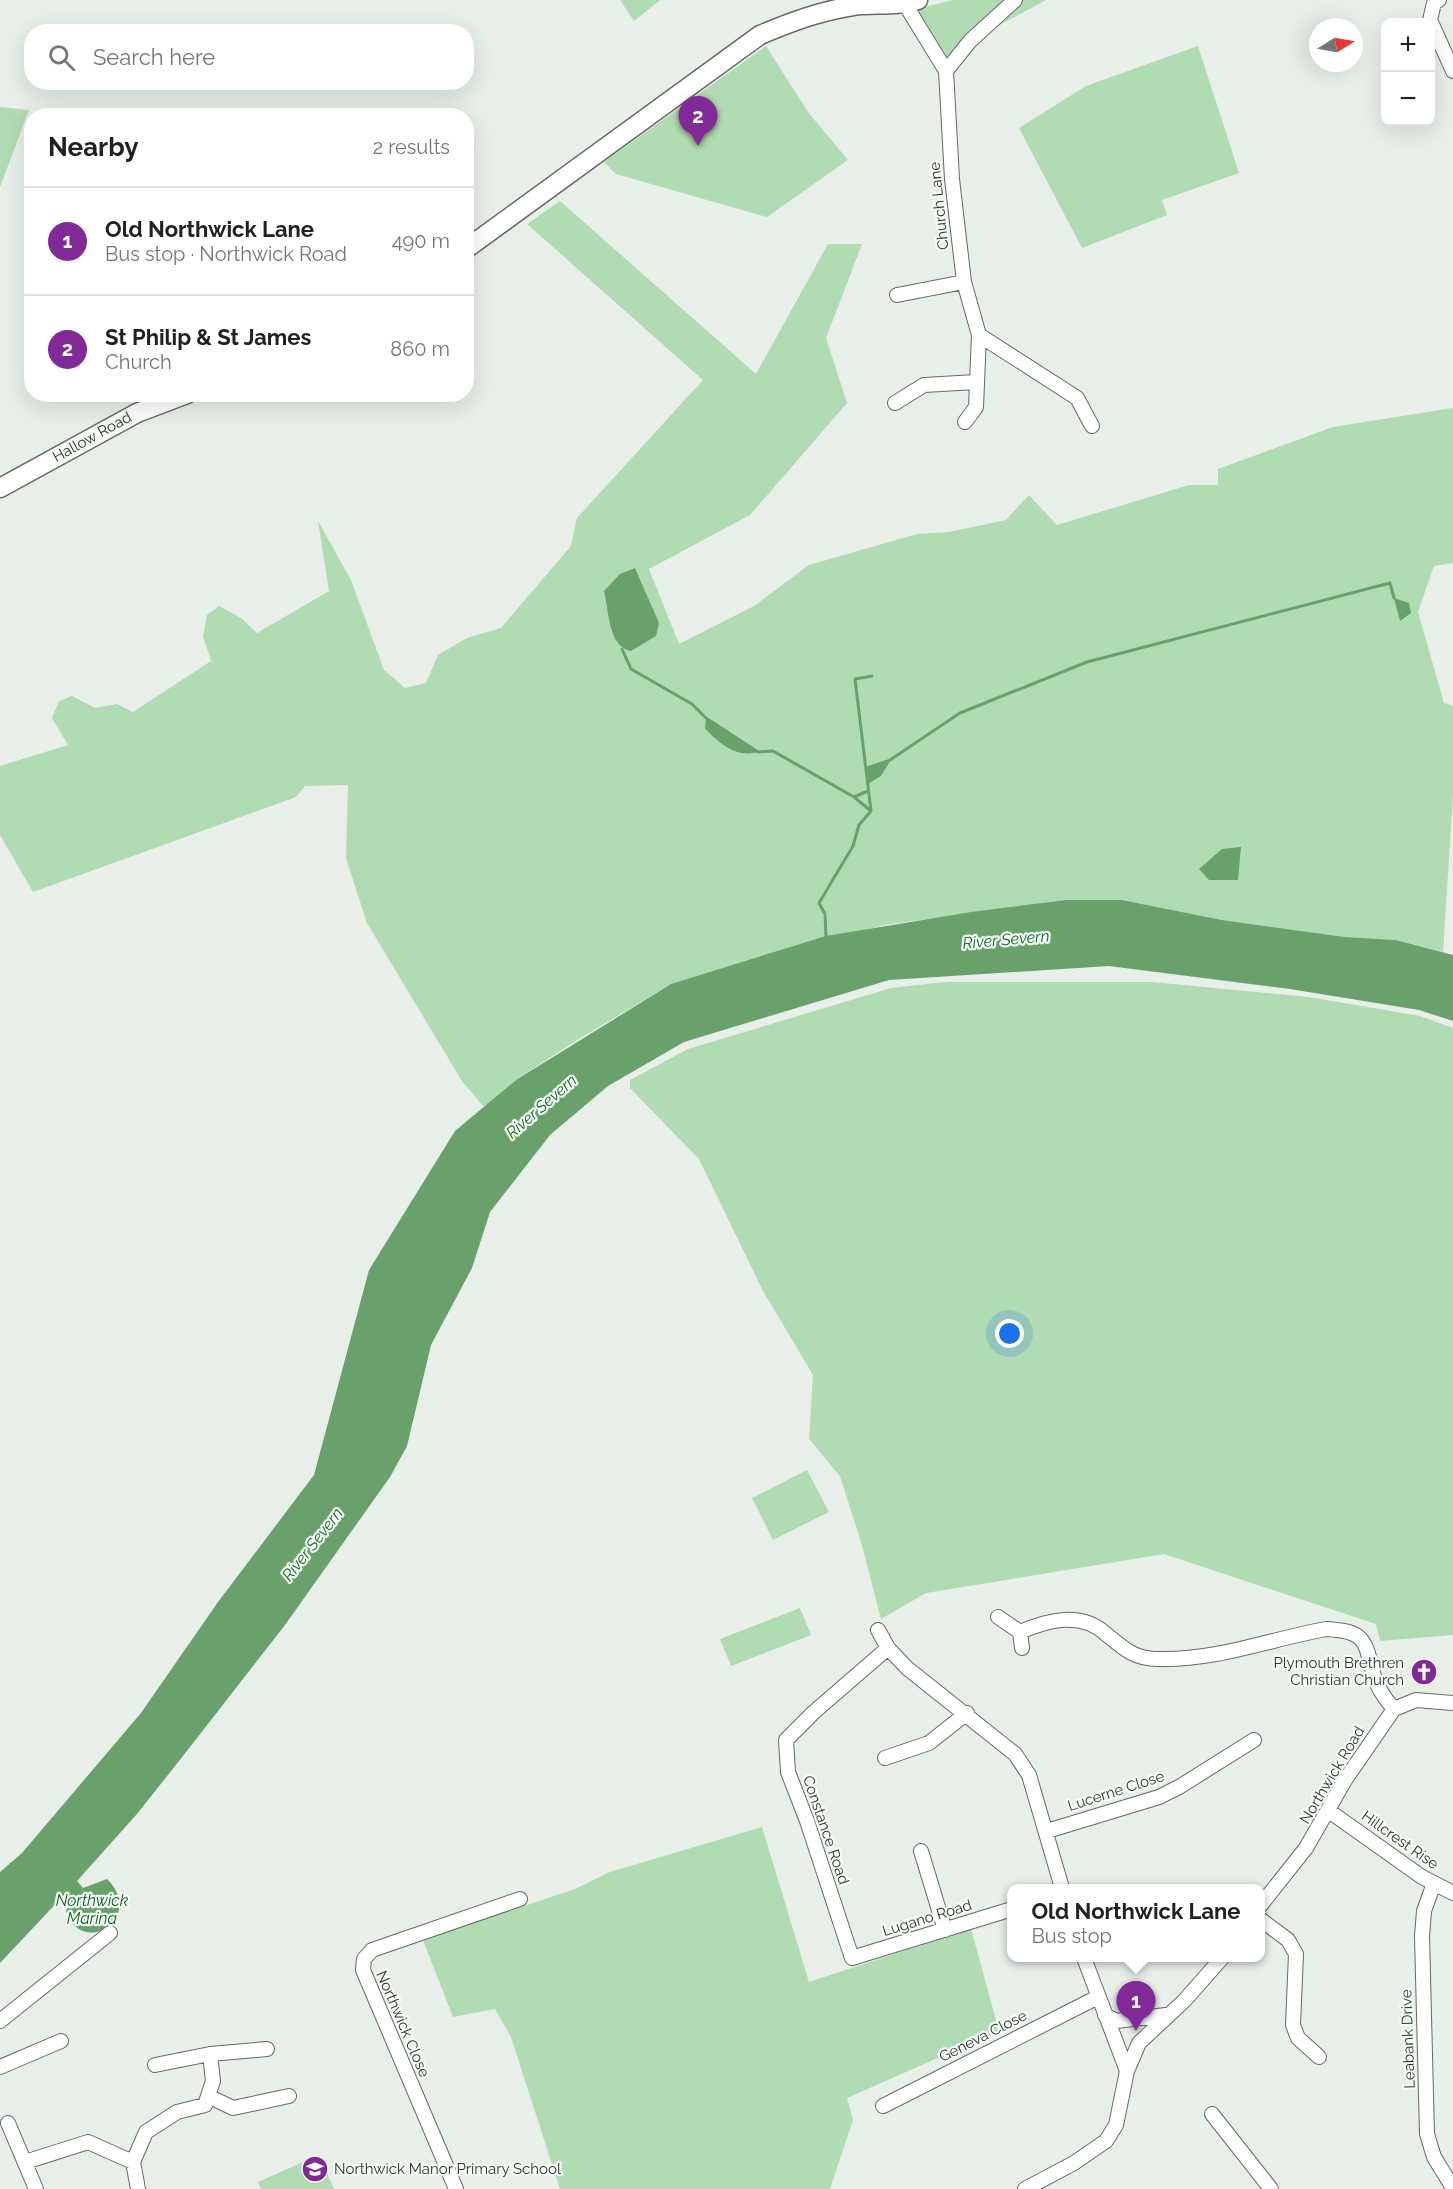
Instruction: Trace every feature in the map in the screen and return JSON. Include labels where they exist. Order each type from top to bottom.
[{"type":"main road","points":[[474,243],[760,36],[808,15],[856,6],[912,2]]},
{"type":"main road","name":"Hallow Road","points":[[0,488],[137,413],[165,402]]},
{"type":"street","points":[[946,71],[970,41],[1015,0]]},
{"type":"street","points":[[1439,0],[1434,3],[1430,21],[1453,71]]},
{"type":"street","name":"Church Lane","points":[[912,2],[946,71],[952,179],[964,282],[979,335],[976,406],[966,422]]},
{"type":"street","points":[[897,295],[964,282]]},
{"type":"street","points":[[979,335],[1077,398],[1092,426]]},
{"type":"street","points":[[895,403],[924,385],[976,382]]},
{"type":"street","points":[[998,1617],[1020,1632],[1022,1648]]},
{"type":"street","points":[[1020,1632],[1043,1622],[1079,1620],[1106,1633],[1135,1656],[1158,1659],[1205,1656],[1326,1629],[1342,1630],[1354,1634],[1364,1642],[1372,1657],[1379,1688],[1394,1709],[1416,1700],[1453,1703]]},
{"type":"street","points":[[878,1630],[888,1648],[907,1668],[967,1713],[1015,1754],[1029,1775],[1061,1884]]},
{"type":"street","name":"Constance Road","points":[[852,1958],[807,1821],[788,1772],[786,1740],[814,1712],[888,1648]]},
{"type":"street","name":"Northwick Road","points":[[1265,1900],[1306,1848],[1345,1780],[1394,1709]]},
{"type":"street","points":[[885,1758],[929,1743],[967,1713]]},
{"type":"street","name":"Lucerne Close","points":[[1047,1831],[1159,1797],[1254,1740]]},
{"type":"street","name":"Hillcrest Rise","points":[[1329,1811],[1434,1883],[1453,1893]]},
{"type":"street","points":[[921,1851],[945,1930]]},
{"type":"street","name":"Leabank Drive","points":[[1434,1883],[1424,1911],[1422,1936],[1427,2134],[1434,2157],[1453,2188]]},
{"type":"street","name":"Northwick Close","points":[[456,2189],[363,1970],[364,1959],[372,1950],[520,1899]]},
{"type":"street","name":"Lugano Road","points":[[852,1958],[1007,1910]]},
{"type":"street","points":[[1265,1923],[1288,1940],[1296,1954],[1293,2025],[1298,2038],[1319,2057]]},
{"type":"street","points":[[0,2021],[110,1933]]},
{"type":"street","points":[[1085,1962],[1127,2070]]},
{"type":"street","points":[[1034,2188],[1106,2141],[1116,2125],[1127,2070],[1139,2043],[1166,2015],[1184,2001],[1218,1962]]},
{"type":"street","name":"Geneva Close","points":[[883,2106],[1098,1997]]},
{"type":"street","points":[[1105,2015],[1116,2021],[1166,2015]]},
{"type":"street","points":[[0,2067],[61,2041]]},
{"type":"street","points":[[155,2064],[210,2054],[267,2049]]},
{"type":"street","points":[[138,2189],[134,2162],[146,2132],[177,2112],[205,2104],[213,2081],[210,2054]]},
{"type":"street","points":[[208,2096],[233,2108],[289,2096]]},
{"type":"street","points":[[1212,2114],[1271,2189]]},
{"type":"street","points":[[8,2123],[36,2189]]},
{"type":"street","points":[[25,2162],[88,2142],[134,2162]]},
{"type":"shaded area","points":[[620,0],[660,0],[634,21]]},
{"type":"shaded area","points":[[953,0],[1046,0],[970,41],[946,71],[913,10]]},
{"type":"shaded area","points":[[766,46],[808,112],[848,160],[767,217],[616,174],[604,162]]},
{"type":"shaded area","points":[[1198,46],[1239,173],[1162,200],[1167,215],[1082,248],[1019,128],[1086,86]]},
{"type":"shaded area","points":[[0,107],[24,109],[24,123],[0,187]]},
{"type":"shaded area","points":[[560,201],[756,374],[828,244],[862,244],[826,338],[847,403],[750,515],[649,569],[679,644],[754,606],[809,565],[917,534],[949,532],[1006,520],[1029,495],[1057,525],[1189,485],[1218,485],[1218,469],[1333,427],[1453,408],[1453,563],[1434,566],[1418,612],[1444,703],[1453,706],[1453,795],[1443,952],[1396,940],[1345,937],[1222,920],[1122,900],[1066,900],[884,925],[671,984],[577,1040],[516,1080],[484,1107],[462,1081],[367,923],[346,858],[348,785],[305,786],[296,797],[33,892],[0,835],[0,766],[68,745],[52,718],[59,701],[72,696],[95,708],[117,704],[133,712],[211,661],[203,636],[207,615],[219,606],[241,618],[257,633],[329,591],[318,521],[351,580],[384,670],[405,688],[426,683],[438,655],[467,638],[501,628],[571,546],[577,518],[703,380],[527,224]]},
{"type":"shaded area","points":[[944,982],[1152,982],[1309,997],[1420,1016],[1453,1028],[1453,1635],[1380,1641],[1376,1624],[1164,1554],[926,1593],[881,1619],[861,1542],[840,1476],[809,1439],[813,1375],[763,1291],[699,1159],[630,1088],[630,1080],[688,1049],[891,988]]},
{"type":"shaded area","points":[[807,1470],[829,1512],[773,1540],[752,1498]]},
{"type":"shaded area","points":[[800,1608],[811,1635],[731,1666],[720,1639]]},
{"type":"shaded area","points":[[762,1827],[809,1982],[971,1929],[999,2031],[847,2098],[853,2120],[830,2189],[560,2189],[511,2037],[495,2009],[453,2017],[423,1940],[575,1889],[610,1872]]},
{"type":"shaded area","points":[[319,2155],[334,2189],[261,2189],[258,2182]]},
{"type":"water","points":[[635,568],[659,623],[656,636],[631,651],[623,648],[614,635],[604,591],[620,574]]},
{"type":"water","points":[[1394,598],[1409,603],[1411,613],[1400,621]]},
{"type":"water","points":[[706,718],[758,752],[742,753],[729,748],[705,729]]},
{"type":"water","points":[[892,758],[881,776],[868,784],[865,767]]},
{"type":"water","points":[[1241,847],[1238,880],[1209,880],[1199,869],[1222,849]]},
{"type":"water","points":[[1066,900],[1122,900],[1222,920],[1345,937],[1396,940],[1453,955],[1453,1021],[1419,1010],[1290,989],[1109,966],[889,980],[684,1042],[608,1086],[550,1135],[490,1212],[472,1268],[431,1345],[407,1446],[390,1477],[285,1625],[137,1814],[77,1881],[83,1888],[107,1879],[117,1893],[119,1907],[115,1918],[107,1927],[96,1932],[85,1932],[74,1925],[66,1911],[71,1901],[64,1895],[0,1963],[0,1872],[22,1853],[141,1713],[218,1602],[314,1475],[369,1270],[455,1131],[516,1080],[671,984],[826,936],[971,912]]},
{"type":"waterway","points":[[890,760],[960,713],[1087,662],[1390,583],[1394,598]]},
{"type":"waterway","points":[[622,649],[631,669],[692,704],[706,718],[758,752],[773,751],[854,797],[868,791]]},
{"type":"waterway","points":[[826,937],[825,914],[819,903],[853,846],[859,825],[871,811],[855,679],[872,676]]},
{"type":"waterway","points":[[854,797],[871,811]]},
{"type":"place","name":"St Philip & St James","points":[[698,146]]},
{"type":"place","name":"Plymouth Brethren Christian Church","points":[[1424,1672]]},
{"type":"place","name":"Old Northwick Lane","points":[[1136,2031]]},
{"type":"place","name":"Northwick Manor Primary School","points":[[315,2169]]},
{"type":"water label","name":"River Severn","points":[[1006,939]]},
{"type":"water label","name":"River Severn","points":[[541,1106]]},
{"type":"water label","name":"River Severn","points":[[312,1544]]},
{"type":"water label","name":"Northwick Marina","points":[[92,1909]]}]
